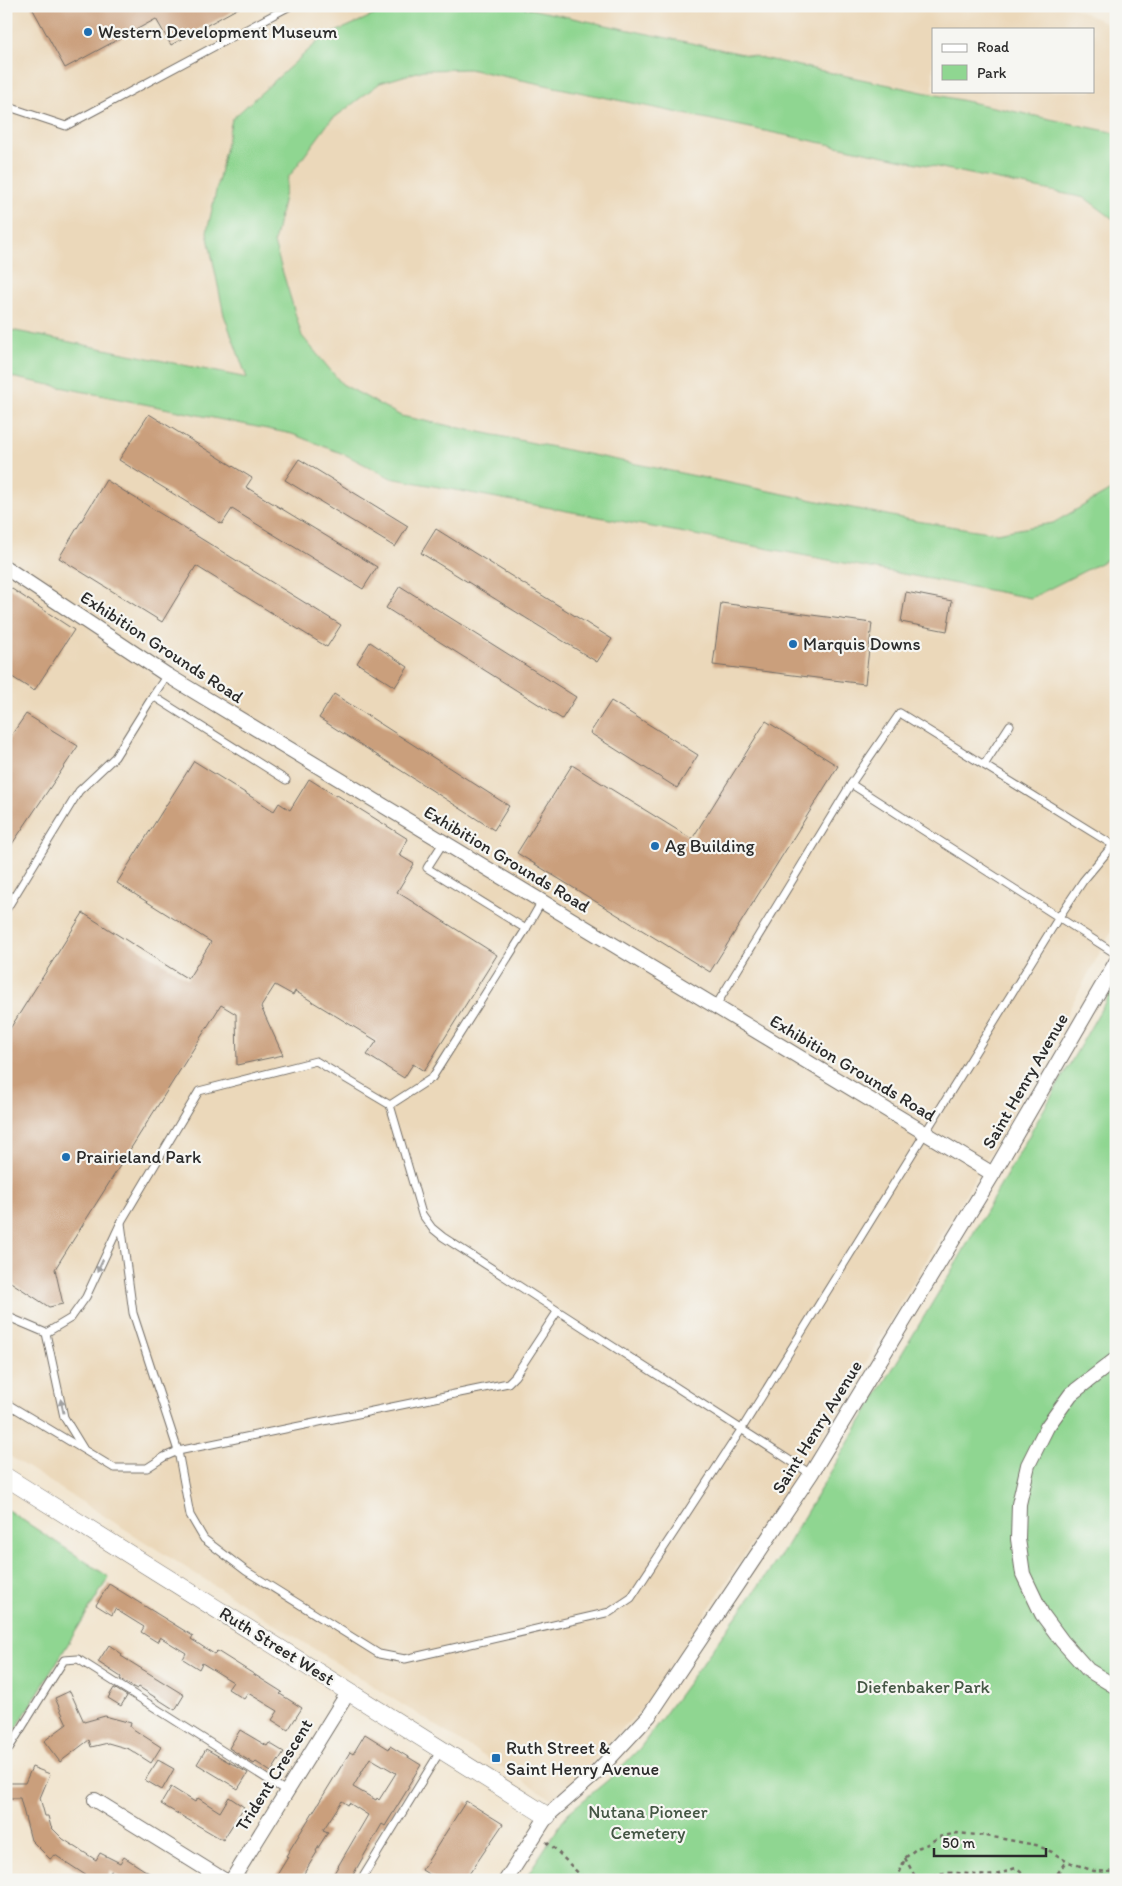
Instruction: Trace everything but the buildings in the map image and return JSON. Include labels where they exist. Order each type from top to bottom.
[{"type":"street","name":"Exhibition Grounds Road","points":[[6,568],[167,675],[993,1174]]},
{"type":"street","name":"Saint Henry Avenue","points":[[506,1880],[547,1816],[594,1775],[649,1716],[811,1474],[993,1174],[1116,962]]},
{"type":"street","points":[[1116,1359],[1071,1394],[1047,1427],[1028,1465],[1019,1504],[1018,1539],[1023,1574],[1042,1614],[1062,1641],[1088,1670],[1116,1687]]},
{"type":"street","name":"Ruth Street West","points":[[6,1477],[547,1816]]},
{"type":"street","name":"Trident Crescent","points":[[232,1880],[349,1691]]},
{"type":"street","points":[[95,1800],[224,1880]]},
{"type":"lane","points":[[6,106],[66,126],[290,6]]},
{"type":"lane","points":[[6,910],[79,791],[115,757],[167,675]]},
{"type":"lane","points":[[153,696],[286,780]]},
{"type":"lane","points":[[121,1222],[133,1313],[178,1451],[190,1514],[204,1539],[246,1571],[379,1654],[405,1659],[610,1612],[631,1598],[741,1430],[1059,917],[1083,881],[1113,845],[900,713],[851,784],[714,1007]]},
{"type":"lane","points":[[984,765],[1010,725]]},
{"type":"lane","points":[[851,784],[1116,954]]},
{"type":"lane","points":[[443,843],[427,868],[526,929]]},
{"type":"lane","points":[[390,1105],[432,1078],[542,901]]},
{"type":"lane","points":[[46,1333],[71,1318],[86,1297],[121,1222],[199,1092],[316,1061],[390,1105],[422,1214],[432,1228],[557,1312],[811,1474]]},
{"type":"lane","points":[[6,1403],[114,1468],[147,1468],[178,1451],[508,1383],[515,1376],[557,1312]]},
{"type":"lane","points":[[6,1316],[46,1333]]},
{"type":"lane","points":[[46,1333],[64,1417],[83,1449]]},
{"type":"lane","points":[[6,1753],[64,1660],[78,1659],[286,1791]]},
{"type":"lane","points":[[361,1880],[442,1750]]},
{"type":"lane","points":[[6,1877],[11,1880]]},
{"type":"path","points":[[897,1880],[904,1858],[917,1848],[939,1837],[957,1833],[987,1836],[1036,1845],[1066,1861],[1094,1871],[1116,1872]]},
{"type":"path","points":[[535,1834],[554,1848],[585,1880]]},
{"type":"path","points":[[904,1858],[917,1880]]},
{"type":"path","points":[[1054,1880],[1066,1861]]},
{"type":"path","points":[[926,1880],[935,1874],[945,1872],[975,1875],[998,1874],[1020,1869],[1027,1880]]},
{"type":"shaded area","points":[[6,6],[1070,6],[1116,28],[1116,923],[1007,1124],[815,1449],[644,1706],[555,1801],[6,1454]]},
{"type":"green space","points":[[394,6],[516,6],[1116,133],[1116,221],[1085,198],[469,69],[424,70],[380,83],[330,121],[288,178],[274,243],[302,336],[342,384],[401,416],[916,521],[996,533],[1053,523],[1116,487],[1116,555],[1031,598],[391,478],[346,455],[292,434],[6,376],[6,329],[247,378],[224,315],[207,232],[232,119],[322,38]]},
{"type":"green space","name":"Diefenbaker Park","points":[[1116,983],[1116,1880],[524,1880],[568,1813],[608,1780],[640,1748],[779,1558],[958,1260]]},
{"type":"green space","points":[[6,1509],[109,1577],[6,1745]]},
{"type":"place","name":"Western Development Museum","points":[[88,32]]},
{"type":"place","name":"Marquis Downs","points":[[793,644]]},
{"type":"place","name":"Ag Building","points":[[655,846]]},
{"type":"place","name":"Prairieland Park","points":[[66,1157]]},
{"type":"place","name":"Ruth Street & Saint Henry Avenue","points":[[496,1758]]},
{"type":"park label","name":"Nutana Pioneer Cemetery","points":[[648,1822]]}]
